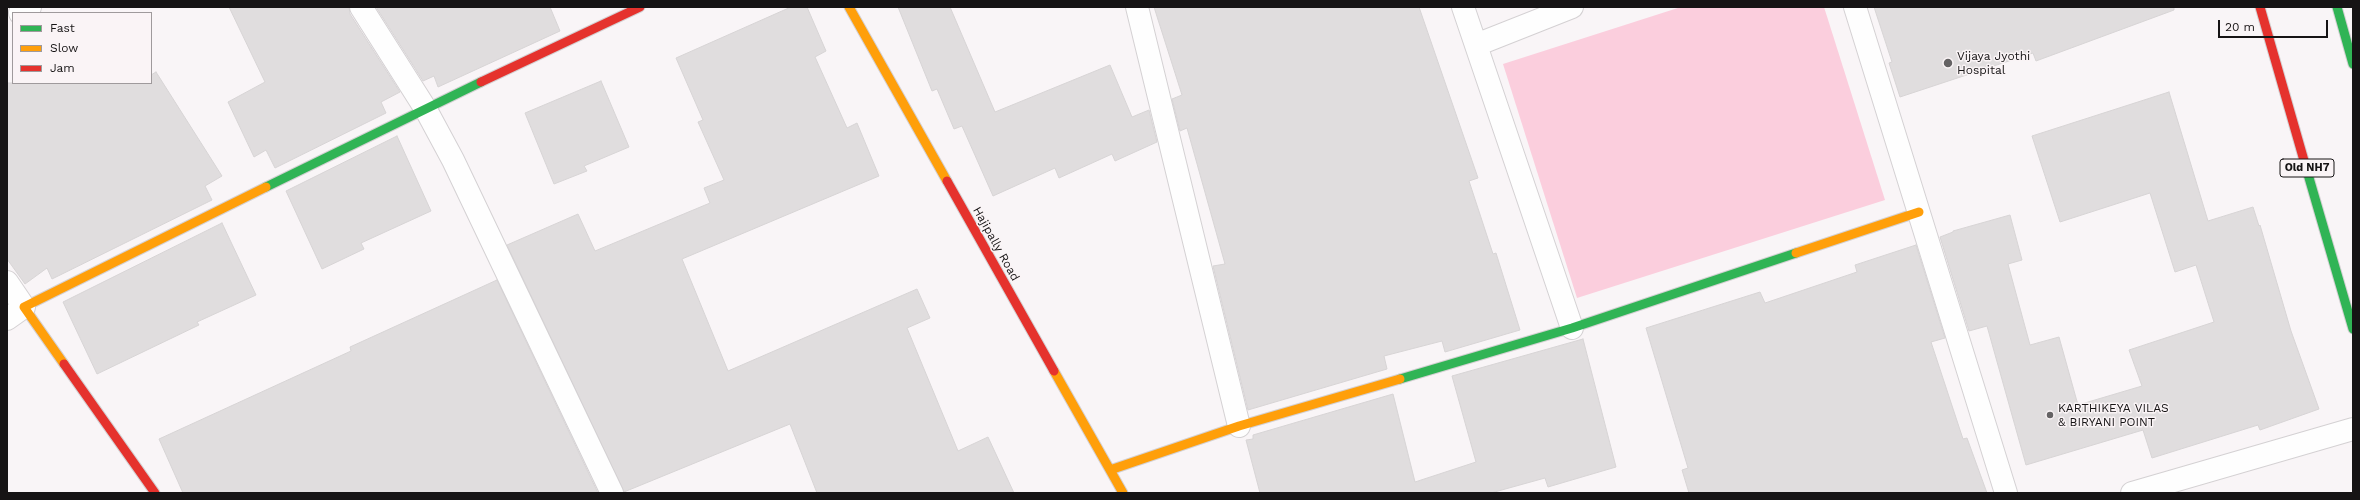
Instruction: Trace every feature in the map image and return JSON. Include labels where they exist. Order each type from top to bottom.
[{"type":"street","points":[[361,7],[425,108],[453,160],[612,493]]},
{"type":"street","points":[[16,313],[425,108],[640,7]]},
{"type":"street","name":"Hajipally Road","points":[[849,7],[1123,493]]},
{"type":"street","points":[[1137,7],[1239,426]]},
{"type":"street","points":[[1462,7],[1572,328]]},
{"type":"street","points":[[1476,45],[1572,7]]},
{"type":"street","points":[[1855,7],[2006,493]]},
{"type":"street","name":"Old NH7","points":[[2260,7],[2353,329]]},
{"type":"street","points":[[2337,7],[2353,64]]},
{"type":"street","points":[[1110,470],[1239,426],[1572,328],[1919,212]]},
{"type":"street","points":[[7,282],[16,313],[155,493]]},
{"type":"street","points":[[2132,493],[2353,429]]},
{"type":"shaded area","points":[[1681,7],[1824,7],[1885,200],[1577,298],[1503,64]]},
{"type":"building","points":[[229,7],[349,7],[350,14],[400,92],[381,102],[386,113],[275,168],[266,150],[254,157],[228,102],[265,82]]},
{"type":"building","points":[[376,7],[550,7],[560,31],[438,87],[434,76],[423,81]]},
{"type":"building","points":[[791,7],[807,7],[826,51],[815,57],[847,128],[857,123],[879,176],[682,259],[728,371],[917,289],[930,318],[907,328],[958,451],[988,437],[1014,493],[817,493],[790,424],[624,492],[507,245],[578,214],[595,251],[710,203],[704,188],[724,180],[698,122],[703,120],[676,58]]},
{"type":"building","points":[[898,7],[950,7],[995,112],[1110,65],[1132,117],[1149,110],[1157,142],[1115,161],[1112,154],[1059,178],[1055,168],[993,196],[962,126],[954,129],[937,89],[932,91]]},
{"type":"building","points":[[1154,7],[1419,7],[1478,178],[1469,181],[1493,254],[1496,253],[1520,330],[1445,352],[1442,341],[1384,356],[1387,369],[1248,410],[1213,266],[1225,264],[1187,128],[1180,131],[1172,99],[1182,95]]},
{"type":"building","points":[[1874,7],[2174,7],[2174,10],[2036,61],[2033,53],[1900,97],[1889,63],[1892,62]]},
{"type":"building","points":[[156,72],[222,176],[205,186],[212,200],[52,279],[47,268],[25,284],[7,259],[7,83],[152,84],[152,74]]},
{"type":"building","points":[[601,81],[629,147],[584,166],[587,171],[554,184],[525,113]]},
{"type":"building","points":[[2169,92],[2208,221],[2253,207],[2259,226],[2260,225],[2291,331],[2319,409],[2260,430],[2258,425],[2152,458],[2143,430],[2026,465],[1987,326],[1969,331],[1940,237],[1953,231],[2010,215],[2022,260],[2008,264],[2030,345],[2059,337],[2078,405],[2142,386],[2129,350],[2214,322],[2196,265],[2175,272],[2150,193],[2060,222],[2032,136]]},
{"type":"building","points":[[397,136],[431,211],[361,243],[364,249],[322,269],[286,191]]},
{"type":"building","points":[[222,223],[256,295],[197,322],[199,325],[97,374],[63,302]]},
{"type":"building","points":[[1916,245],[1945,338],[1931,342],[1963,439],[1967,438],[1987,493],[1689,493],[1682,470],[1688,468],[1646,328],[1760,292],[1765,303],[1857,272],[1855,265]]},
{"type":"building","points":[[497,280],[598,493],[183,493],[159,439],[351,351],[350,347]]},
{"type":"building","points":[[1583,339],[1616,467],[1548,487],[1545,478],[1491,493],[1260,493],[1246,440],[1253,439],[1253,435],[1393,394],[1415,482],[1476,462],[1452,376]]},
{"type":"traffic: fast","points":[[2337,7],[2353,64]]},
{"type":"traffic: fast","points":[[266,187],[481,82]]},
{"type":"traffic: fast","points":[[2305,164],[2353,329]]},
{"type":"traffic: fast","points":[[1400,379],[1572,328],[1796,253]]},
{"type":"traffic: slow","points":[[849,7],[947,181]]},
{"type":"traffic: slow","points":[[64,364],[24,307],[266,187]]},
{"type":"traffic: slow","points":[[1796,253],[1919,212]]},
{"type":"traffic: slow","points":[[1054,371],[1123,493]]},
{"type":"traffic: slow","points":[[1110,470],[1239,426],[1400,379]]},
{"type":"traffic: jam","points":[[481,82],[640,7]]},
{"type":"traffic: jam","points":[[2260,7],[2305,164]]},
{"type":"traffic: jam","points":[[947,181],[1054,371]]},
{"type":"traffic: jam","points":[[64,364],[155,493]]},
{"type":"place","name":"Vijaya Jyothi Hospital","points":[[1948,63]]},
{"type":"place","name":"KARTHIKEYA VILAS & BIRYANI POINT","points":[[2050,415]]}]
